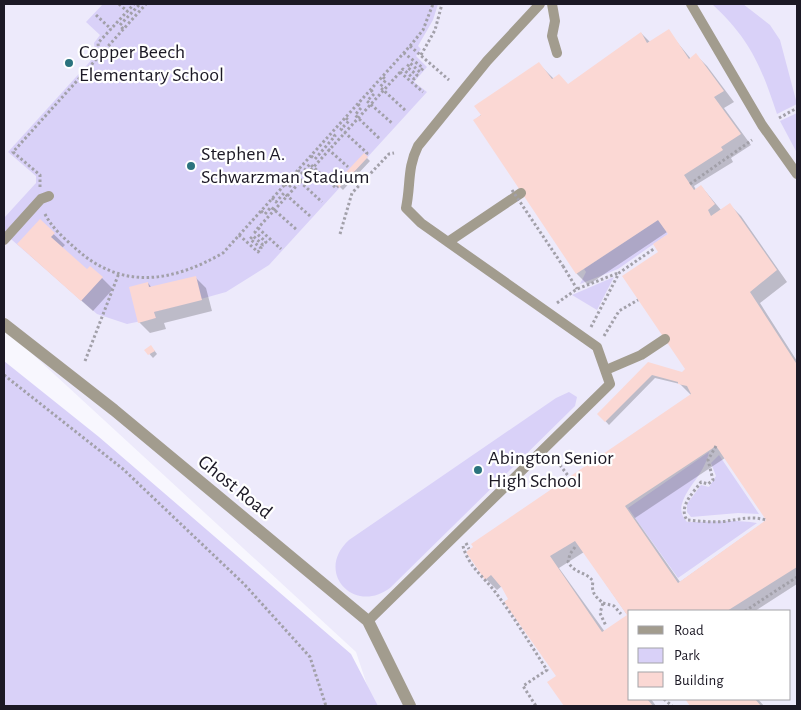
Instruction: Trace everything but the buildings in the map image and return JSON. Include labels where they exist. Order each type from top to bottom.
[{"type":"street","name":"Ghost Road","points":[[4,324],[114,410],[368,621],[410,706]]},
{"type":"lane","points":[[368,621],[610,384],[597,348],[421,223],[406,208],[410,191],[410,161],[418,146],[488,61],[540,4]]},
{"type":"lane","points":[[552,4],[555,21],[552,36],[557,53]]},
{"type":"lane","points":[[691,4],[762,125],[797,174]]},
{"type":"lane","points":[[448,242],[517,192]]},
{"type":"lane","points":[[4,240],[45,197]]},
{"type":"lane","points":[[606,370],[641,355],[665,340]]},
{"type":"path","points":[[119,4],[128,11]]},
{"type":"path","points":[[99,56],[98,43],[134,4]]},
{"type":"path","points":[[123,29],[120,25],[140,4]]},
{"type":"path","points":[[146,4],[13,152],[40,175],[45,197],[41,207],[60,235],[83,255],[101,267],[136,278],[178,274],[199,266],[223,253],[410,46],[423,30],[433,4]]},
{"type":"path","points":[[421,55],[435,30],[442,4]]},
{"type":"path","points":[[96,15],[111,29]]},
{"type":"path","points":[[410,46],[449,80]]},
{"type":"path","points":[[311,156],[315,159],[345,133],[403,68],[414,79],[417,75],[407,67],[410,63],[420,72],[423,68],[404,53]]},
{"type":"path","points":[[400,72],[423,92]]},
{"type":"path","points":[[383,77],[386,80],[380,87],[406,111]]},
{"type":"path","points":[[371,90],[374,94],[367,101],[393,124]]},
{"type":"path","points":[[358,104],[361,108],[354,115],[380,139]]},
{"type":"path","points":[[779,118],[797,108]]},
{"type":"path","points":[[346,118],[349,121],[341,129],[367,153],[366,155]]},
{"type":"path","points":[[239,235],[258,252],[260,248],[250,239],[253,236],[263,245],[266,242],[255,232],[314,167],[335,136],[332,132]]},
{"type":"path","points":[[690,184],[752,140]]},
{"type":"path","points":[[327,149],[348,167]]},
{"type":"path","points":[[340,234],[352,193],[389,154],[394,153]]},
{"type":"path","points":[[298,170],[301,174],[310,164],[336,188],[338,186]]},
{"type":"path","points":[[285,184],[289,188],[297,179],[322,202]]},
{"type":"path","points":[[517,192],[577,289]]},
{"type":"path","points":[[272,198],[276,202],[284,193],[310,216]]},
{"type":"path","points":[[261,211],[264,214],[271,207],[297,230]]},
{"type":"path","points":[[258,228],[281,249]]},
{"type":"path","points":[[572,292],[619,272],[655,248]]},
{"type":"path","points":[[599,311],[619,272]]},
{"type":"path","points":[[85,361],[119,273]]},
{"type":"path","points":[[614,321],[619,312],[638,300]]},
{"type":"path","points":[[4,375],[123,470],[244,584],[310,657],[326,706]]},
{"type":"path","points":[[716,446],[708,460],[712,480],[708,484],[701,482],[684,505],[684,516],[687,520],[709,522],[727,521],[738,517],[751,519],[758,517],[766,520]]},
{"type":"path","points":[[550,453],[569,477]]},
{"type":"path","points":[[462,543],[465,555],[483,579],[495,591],[548,670],[523,686],[536,706]]},
{"type":"path","points":[[575,547],[570,554],[568,562],[573,570],[589,576],[593,582],[594,596],[614,606],[620,614]]},
{"type":"path","points":[[747,610],[797,577]]},
{"type":"path","points":[[603,602],[600,613],[606,626]]},
{"type":"shaded area","name":"Abington Senior High School","points":[[4,4],[797,4],[797,706],[374,706],[356,652],[4,328]]},
{"type":"green space","name":"Stephen A. Schwarzman Stadium","points":[[103,4],[438,4],[433,20],[418,46],[421,49],[416,56],[427,67],[414,82],[427,92],[269,265],[226,292],[154,312],[156,318],[127,324],[97,314],[4,233],[4,218],[36,183],[36,176],[8,152],[95,56],[94,43],[100,35],[86,22]]},
{"type":"green space","points":[[712,4],[743,4],[770,25],[780,40],[797,104],[777,114],[753,54],[736,29]]},
{"type":"green space","points":[[797,113],[797,153],[780,121]]},
{"type":"green space","points":[[658,220],[668,234],[618,269],[580,284],[586,272],[584,269]]},
{"type":"green space","points":[[614,277],[597,310],[572,295]]},
{"type":"green space","points":[[4,361],[99,437],[351,654],[378,706],[4,706]]},
{"type":"green space","points":[[569,392],[577,397],[575,406],[390,588],[376,595],[363,596],[352,593],[343,586],[337,576],[336,565],[339,552],[349,540],[556,398]]},
{"type":"green space","points":[[709,452],[707,460],[684,498],[681,509],[684,518],[687,522],[731,521],[757,523],[678,578],[628,508]]},
{"type":"green space","points":[[719,455],[759,514],[738,513],[691,517],[687,512],[687,504],[701,485],[709,487],[716,476],[711,463]]},
{"type":"place","name":"Copper Beech Elementary School","points":[[69,63]]},
{"type":"place","name":"Stephen A. Schwarzman Stadium","points":[[191,166]]},
{"type":"place","name":"Abington Senior High School","points":[[478,470]]}]
